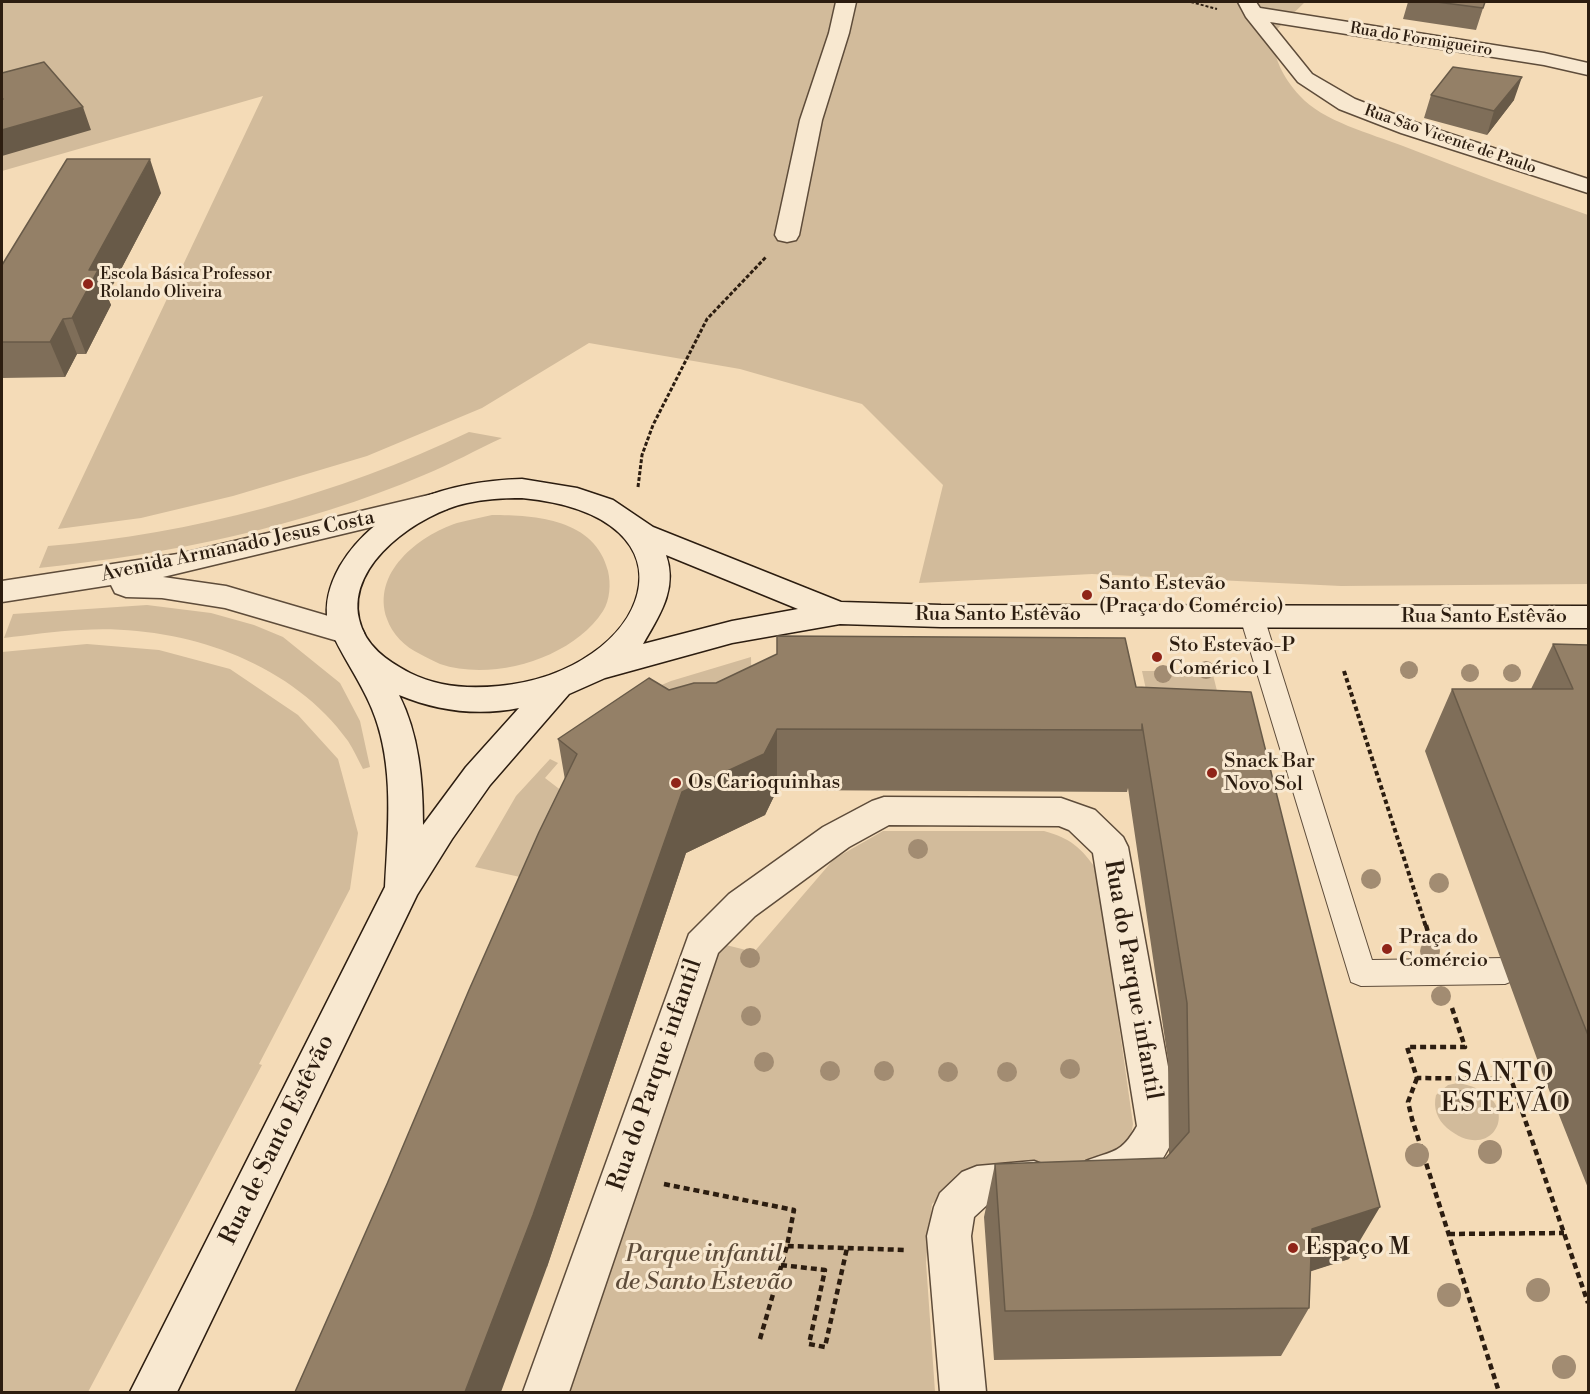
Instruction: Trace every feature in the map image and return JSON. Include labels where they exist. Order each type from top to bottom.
[{"type":"street","points":[[787,235],[811,120],[839,33],[846,2]]},
{"type":"street","name":"Rua do Formigueiro","points":[[1250,7],[1544,59],[1588,69]]},
{"type":"street","name":"Rua São Vicente de Paulo","points":[[1250,7],[1305,78],[1347,104],[1408,128],[1588,186]]},
{"type":"street","points":[[403,886],[404,769],[394,722],[355,645],[342,609],[349,576],[368,547],[398,521],[437,502],[479,491],[524,488],[567,493],[606,508],[628,525],[745,578],[840,613]]},
{"type":"street","name":"Avenida Armanado Jesus Costa","points":[[2,592],[184,562],[437,502]]},
{"type":"street","points":[[355,645],[385,675],[416,690],[460,699],[514,697],[558,687],[594,669],[620,651],[639,629],[655,594],[653,560],[628,525]]},
{"type":"street","name":"Avenida Armanado Jesus Costa","points":[[2,592],[99,585],[162,587],[226,597],[355,645]]},
{"type":"street","name":"Rua Santo Estêvão","points":[[594,669],[732,632],[840,613],[1588,617]]},
{"type":"street","points":[[403,886],[439,829],[478,776],[558,687]]},
{"type":"street","name":"Rua do Parque infantil","points":[[546,1392],[702,945],[742,905],[836,837],[884,811],[1060,812],[1082,820],[1110,847],[1158,1127],[1143,1157],[1116,1174],[977,1186],[956,1207],[949,1236],[963,1392]]},
{"type":"street","name":"Rua de Santo Estêvão","points":[[153,1392],[403,886]]},
{"type":"lane","points":[[1252,617],[1361,973],[1505,971]]},
{"type":"path","points":[[628,525],[636,495],[642,455],[654,425],[707,319],[787,235]]},
{"type":"path","points":[[1344,671],[1465,1047],[1407,1047],[1417,1078],[1408,1102],[1499,1392]]},
{"type":"path","points":[[1417,1078],[1511,1079],[1588,1303]]},
{"type":"path","points":[[621,1176],[794,1210],[787,1246],[760,1339]]},
{"type":"path","points":[[1449,1234],[1564,1233]]},
{"type":"path","points":[[787,1246],[950,1252]]},
{"type":"path","points":[[781,1265],[825,1270],[809,1344],[825,1347],[847,1248]]},
{"type":"green space","points":[[2,2],[1305,2],[1271,35],[1277,60],[1284,74],[1309,105],[1348,126],[1588,215],[1588,584],[1341,586],[1092,574],[919,583],[943,485],[862,404],[740,369],[589,343],[482,408],[367,456],[233,496],[141,518],[58,529],[263,96],[2,171]]},
{"type":"green space","points":[[469,432],[502,438],[434,471],[378,493],[283,524],[137,555],[39,568],[48,546],[157,532],[264,508],[368,475]]},
{"type":"green space","points":[[492,515],[527,516],[562,523],[591,540],[601,554],[608,571],[610,586],[607,602],[590,628],[572,642],[530,662],[507,668],[484,670],[461,669],[440,664],[409,648],[392,630],[384,602],[386,586],[401,559],[427,537],[457,523]]},
{"type":"green space","points":[[147,605],[211,613],[254,625],[283,637],[340,683],[360,721],[370,767],[363,769],[348,741],[324,712],[295,688],[263,668],[229,652],[155,633],[118,630],[42,633],[4,638],[13,614]]},
{"type":"green space","points":[[87,644],[159,650],[230,669],[298,715],[338,759],[358,833],[350,889],[259,1064],[262,1065],[88,1392],[2,1392],[2,652]]},
{"type":"green space","points":[[751,657],[752,705],[638,695],[671,681]]},
{"type":"green space","points":[[1142,671],[1212,671],[1233,754],[1159,750]]},
{"type":"green space","points":[[550,759],[558,763],[545,778],[571,798],[547,883],[475,867],[516,796]]},
{"type":"green space","name":"Parque infantil de Santo Estevão","points":[[883,831],[1044,831],[1069,841],[1091,862],[1097,870],[1133,1124],[1129,1148],[1116,1162],[952,1188],[932,1204],[926,1262],[935,1392],[558,1392],[714,942],[754,952],[834,859]]},
{"type":"green space","points":[[1458,1083],[1480,1090],[1493,1101],[1499,1113],[1498,1125],[1491,1135],[1479,1140],[1464,1138],[1447,1128],[1441,1121],[1436,1109],[1436,1095],[1448,1085]]},
{"type":"building","points":[[1437,2],[1485,2],[1483,8]]},
{"type":"building","points":[[44,62],[83,107],[2,130],[2,73]]},
{"type":"building","points":[[1453,67],[1522,77],[1494,111],[1431,95]]},
{"type":"building","points":[[67,159],[150,159],[89,270],[98,270],[72,318],[63,319],[50,342],[2,342],[2,265]]},
{"type":"building","points":[[777,636],[1125,638],[1136,687],[1251,692],[1380,1207],[1312,1229],[1309,1308],[1005,1311],[995,1164],[1166,1158],[1189,1132],[1187,1003],[1142,724],[1142,730],[777,729],[764,754],[682,792],[533,1215],[465,1392],[295,1392],[387,1184],[469,990],[539,832],[577,754],[558,739],[649,678],[669,690],[694,683],[716,683],[777,654]]},
{"type":"building","points":[[1553,644],[1588,645],[1588,1035],[1452,689],[1573,689]]},
{"type":"place","name":"Escola Básica Professor Rolando Oliveira","points":[[88,284]]},
{"type":"place","name":"Santo Estevão (Praça do Comércio)","points":[[1087,595]]},
{"type":"place","name":"Sto Estevão-P Comérico 1","points":[[1157,657]]},
{"type":"place","name":"Snack Bar Novo Sol","points":[[1212,773]]},
{"type":"place","name":"Os Carioquinhas","points":[[676,783]]},
{"type":"place","name":"Praça do Comércio","points":[[1387,949]]},
{"type":"place","name":"Espaço M","points":[[1293,1248]]},
{"type":"district","name":"SANTO ESTEVÃO","points":[[1506,1090]]}]
